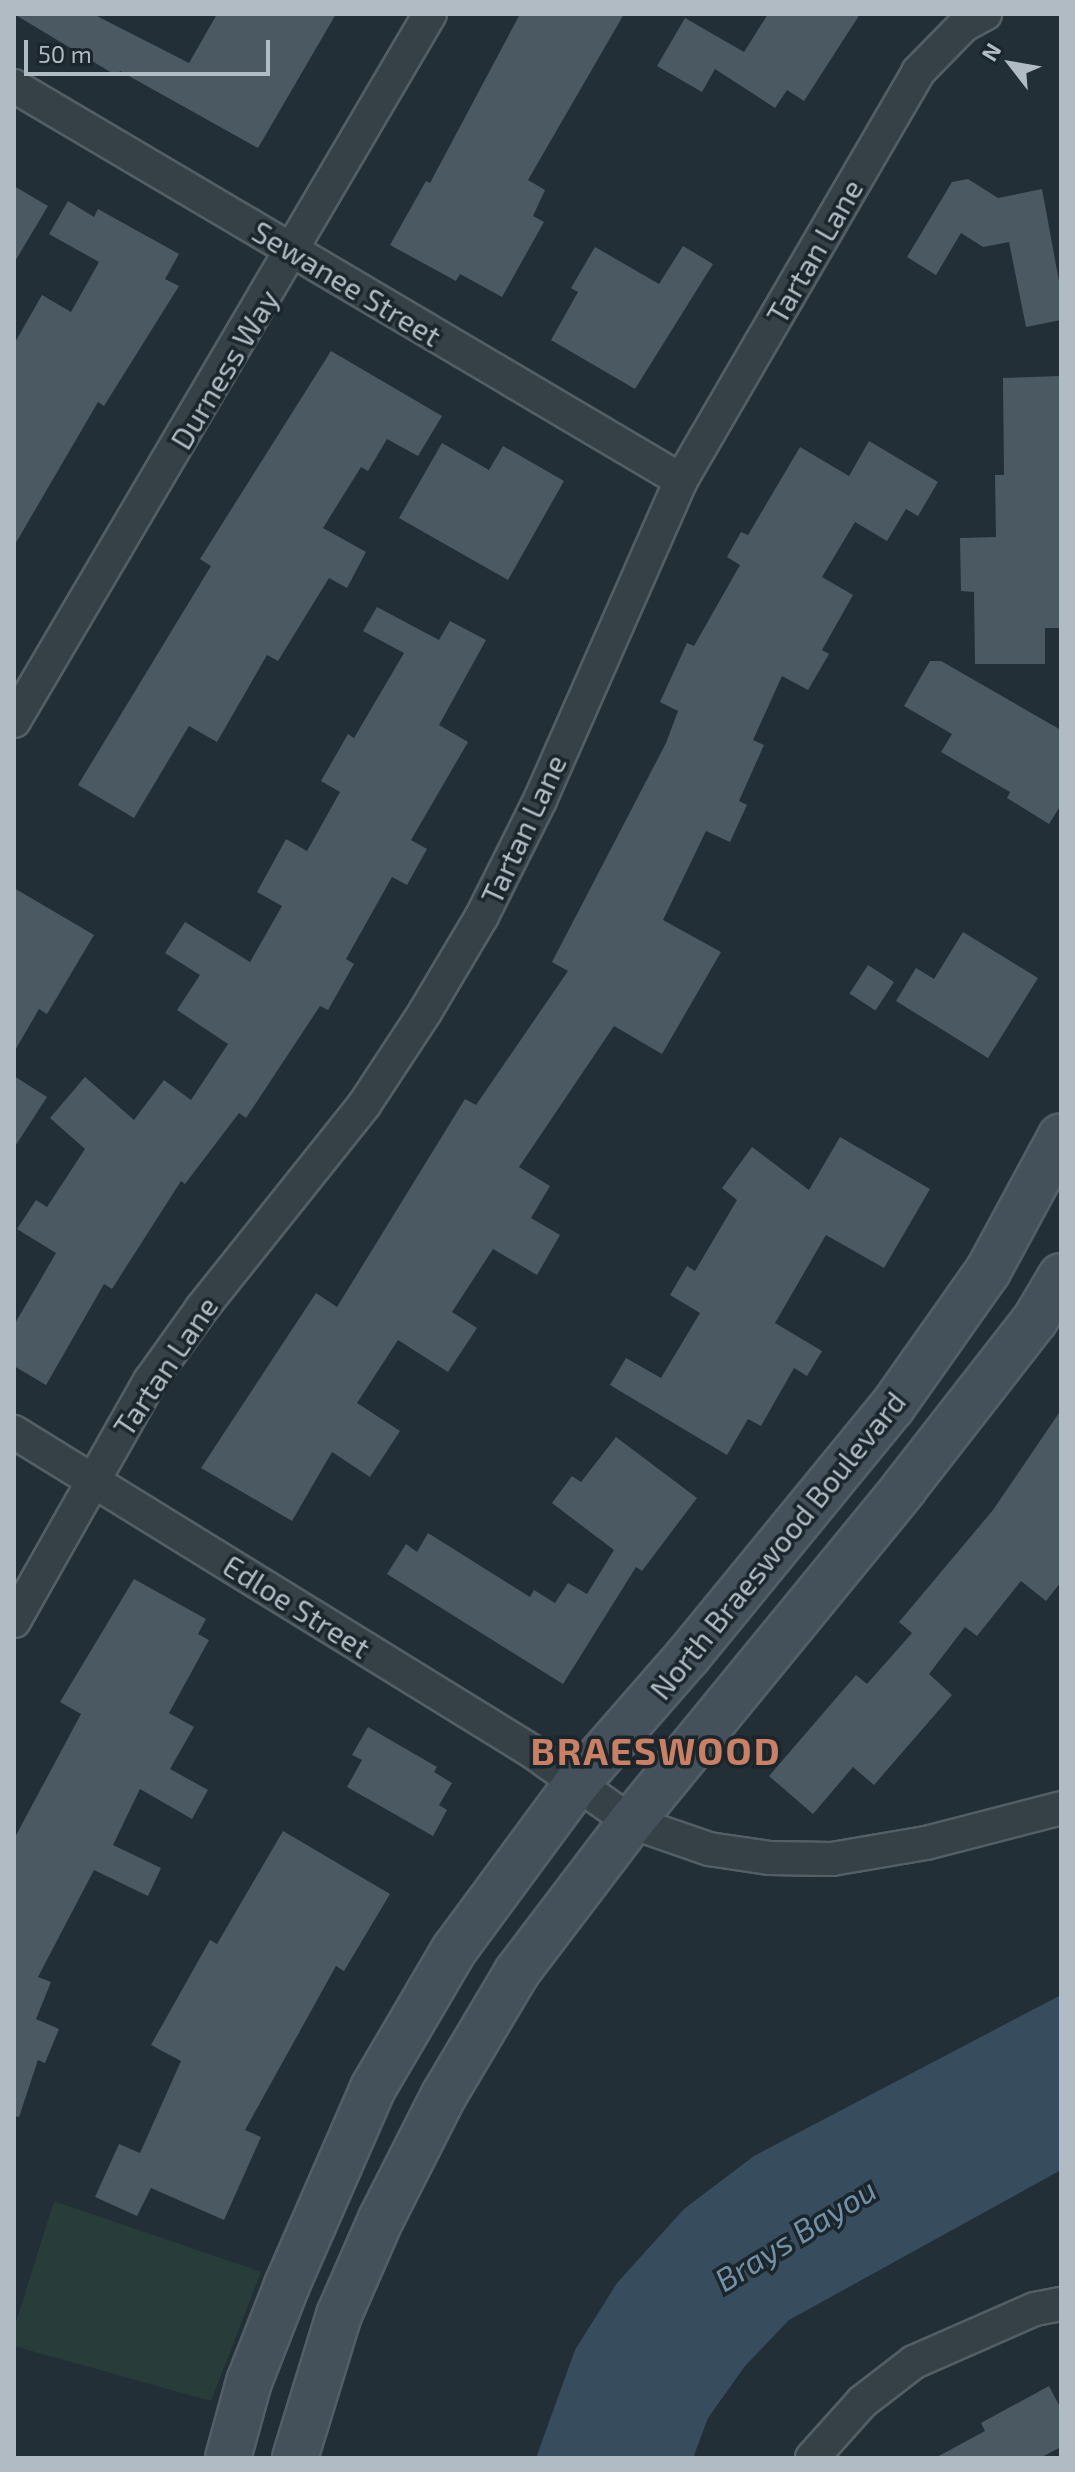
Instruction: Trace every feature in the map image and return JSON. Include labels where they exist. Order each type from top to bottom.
[{"type":"main road","name":"North Braeswood Boulevard","points":[[228,2458],[249,2382],[287,2285],[373,2088],[454,1950],[578,1782],[688,1656],[892,1407],[988,1271],[1061,1136]]},
{"type":"main road","name":"North Braeswood Boulevard","points":[[295,2458],[342,2307],[444,2095],[509,1986],[631,1822],[904,1488],[1035,1320],[1061,1276]]},
{"type":"main road","points":[[287,2285],[342,2307]]},
{"type":"street","name":"Durness Way","points":[[14,721],[294,252],[430,14]]},
{"type":"street","name":"Tartan Lane","points":[[14,1621],[150,1381],[202,1308],[364,1105],[482,916],[540,800],[681,480],[918,72],[964,25],[985,14]]},
{"type":"street","name":"Sewanee Street","points":[[14,86],[681,480]]},
{"type":"street","name":"Edloe Street","points":[[14,1432],[578,1782],[631,1822],[709,1849],[770,1858],[832,1859],[926,1843],[1061,1808]]},
{"type":"street","points":[[812,2458],[862,2402],[914,2362],[1035,2309],[1061,2304]]},
{"type":"green space","points":[[54,2201],[261,2272],[211,2401],[14,2346],[14,2329]]},
{"type":"water","name":"Brays Bayou","points":[[1061,1995],[1061,2170],[789,2320],[745,2366],[708,2418],[693,2458],[536,2458],[575,2350],[617,2283],[684,2209],[754,2156]]},
{"type":"building","points":[[14,14],[93,14],[189,63],[217,14],[336,14],[258,148],[120,71],[117,76]]},
{"type":"building","points":[[520,14],[624,14],[528,180],[545,190],[533,216],[544,222],[502,297],[460,274],[456,281],[390,245],[426,181],[430,183]]},
{"type":"building","points":[[768,14],[860,14],[804,101],[787,90],[775,108],[715,69],[702,92],[657,66],[685,18],[744,52]]},
{"type":"building","points":[[968,179],[998,198],[1042,189],[1061,292],[1061,320],[1026,327],[1009,242],[983,247],[961,233],[936,275],[907,257],[952,182]]},
{"type":"building","points":[[14,186],[48,206],[14,263]]},
{"type":"building","points":[[68,201],[94,217],[98,209],[179,254],[165,279],[179,286],[104,406],[98,402],[14,546],[14,344],[42,295],[71,312],[99,262],[49,234]]},
{"type":"building","points":[[683,246],[713,264],[635,389],[551,340],[578,292],[571,288],[595,247],[659,284]]},
{"type":"building","points":[[331,351],[442,416],[418,456],[387,439],[368,471],[361,467],[323,528],[366,552],[347,588],[329,578],[278,661],[267,655],[217,742],[189,726],[134,818],[78,785],[211,566],[200,559]]},
{"type":"building","points":[[1061,376],[1061,628],[1045,628],[1045,664],[975,664],[974,592],[961,591],[960,538],[996,537],[995,475],[1004,475],[1003,378]]},
{"type":"building","points":[[869,441],[938,482],[918,516],[906,509],[887,541],[855,522],[822,577],[853,595],[822,650],[829,654],[808,690],[782,676],[753,740],[764,745],[739,801],[747,805],[730,842],[706,831],[663,920],[721,952],[662,1054],[614,1026],[519,1167],[550,1186],[531,1218],[560,1235],[537,1275],[493,1249],[452,1312],[477,1328],[448,1372],[398,1340],[357,1403],[400,1431],[370,1477],[332,1452],[292,1521],[201,1468],[316,1293],[337,1307],[465,1099],[476,1105],[568,971],[552,962],[666,743],[678,711],[660,702],[687,643],[694,646],[740,565],[727,557],[741,532],[748,535],[800,447],[849,476]]},
{"type":"building","points":[[442,443],[489,470],[503,446],[564,481],[508,580],[399,518]]},
{"type":"building","points":[[377,607],[439,640],[450,621],[486,640],[439,725],[468,742],[411,840],[427,849],[407,885],[392,877],[346,959],[354,964],[328,1010],[320,1006],[246,1118],[239,1113],[185,1184],[181,1181],[112,1289],[104,1284],[46,1385],[14,1366],[14,1325],[56,1253],[17,1229],[36,1200],[47,1207],[85,1149],[50,1118],[85,1077],[134,1120],[164,1080],[191,1100],[228,1044],[177,1010],[200,975],[165,953],[185,922],[250,962],[282,906],[257,892],[286,839],[307,851],[340,792],[321,781],[348,734],[354,738],[404,653],[363,631]]},
{"type":"building","points":[[930,661],[941,661],[1061,730],[1061,805],[1049,824],[1007,798],[1010,792],[941,752],[952,734],[904,706]]},
{"type":"building","points":[[14,888],[94,935],[47,1014],[39,1009],[14,1052]]},
{"type":"building","points":[[963,932],[1038,978],[988,1058],[896,1001],[916,968],[934,979]]},
{"type":"building","points":[[868,965],[894,982],[875,1010],[849,994]]},
{"type":"building","points":[[14,1076],[47,1097],[14,1148]]},
{"type":"building","points":[[840,1137],[930,1189],[884,1268],[826,1235],[775,1323],[822,1351],[807,1376],[794,1368],[761,1426],[748,1419],[727,1455],[610,1385],[626,1358],[661,1378],[700,1313],[670,1295],[687,1266],[695,1271],[737,1200],[722,1188],[752,1147],[809,1190]]},
{"type":"building","points":[[1061,1410],[1061,1582],[1046,1601],[1021,1581],[977,1636],[965,1627],[929,1674],[952,1695],[874,1785],[853,1767],[813,1814],[769,1776],[856,1675],[867,1684],[912,1633],[899,1622],[993,1510]]},
{"type":"building","points":[[616,1437],[697,1498],[642,1571],[636,1567],[563,1684],[387,1574],[406,1544],[417,1552],[428,1533],[530,1597],[534,1590],[555,1603],[568,1583],[587,1594],[614,1550],[552,1503],[572,1476],[581,1482]]},
{"type":"building","points":[[134,1579],[206,1619],[198,1634],[209,1640],[169,1713],[194,1727],[170,1769],[208,1790],[192,1819],[140,1789],[113,1845],[161,1868],[148,1896],[94,1870],[38,1977],[51,1982],[36,2019],[59,2029],[45,2063],[38,2060],[19,2117],[14,2116],[14,1839],[81,1714],[60,1702]]},
{"type":"building","points":[[368,1727],[437,1767],[434,1772],[452,1783],[439,1805],[447,1810],[433,1836],[347,1787],[362,1760],[352,1755]]},
{"type":"building","points":[[283,1831],[390,1894],[344,1971],[336,1966],[245,2130],[261,2137],[224,2220],[151,2188],[137,2216],[95,2197],[119,2144],[140,2153],[181,2061],[151,2045],[210,1940],[217,1944]]},
{"type":"building","points":[[1049,2386],[1061,2409],[1061,2447],[1040,2458],[935,2458],[985,2431],[981,2423]]},
{"type":"district","name":"BRAESWOOD","points":[[656,1751]]}]
